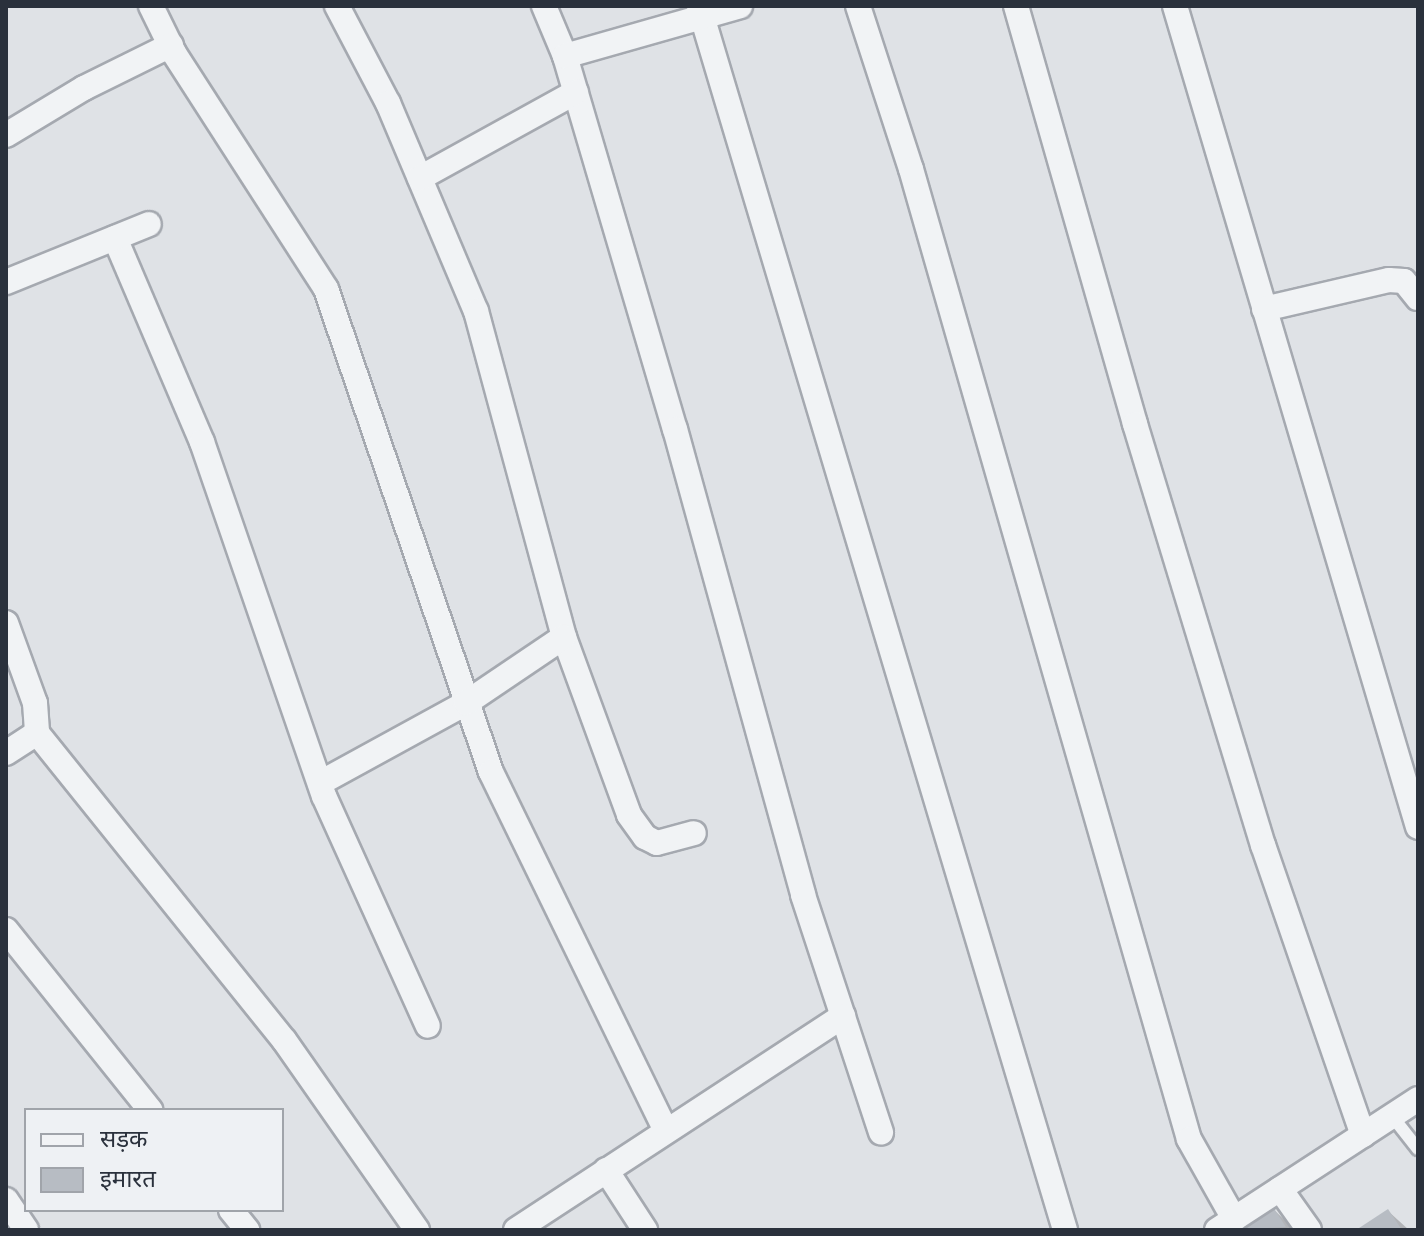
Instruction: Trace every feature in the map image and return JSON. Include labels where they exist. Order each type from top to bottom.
[{"type":"street","points":[[151,6],[171,45],[326,289],[466,703],[512,822],[666,1131]]},
{"type":"street","points":[[337,6],[420,178],[476,311],[564,637],[636,828],[657,843],[694,833]]},
{"type":"street","points":[[544,6],[576,92],[803,895],[881,1132]]},
{"type":"street","points":[[565,56],[700,11],[740,6]]},
{"type":"street","points":[[858,6],[911,169],[1189,1139],[1226,1224],[1418,1099]]},
{"type":"street","points":[[1016,6],[1135,424],[1263,845],[1363,1135]]},
{"type":"street","points":[[1175,6],[1418,827]]},
{"type":"street","points":[[700,11],[1065,1230]]},
{"type":"street","points":[[6,135],[84,88],[171,45]]},
{"type":"street","points":[[420,178],[576,92]]},
{"type":"street","points":[[6,282],[149,224]]},
{"type":"street","points":[[115,238],[202,442],[320,783],[428,1026]]},
{"type":"street","points":[[1264,309],[1389,280],[1404,281],[1418,298]]},
{"type":"street","points":[[6,623],[35,703],[37,733],[284,1040],[417,1230]]},
{"type":"street","points":[[320,783],[466,703],[564,637]]},
{"type":"street","points":[[6,753],[37,733]]},
{"type":"street","points":[[6,930],[148,1108]]},
{"type":"street","points":[[516,1230],[843,1016]]},
{"type":"street","points":[[606,1170],[645,1230]]},
{"type":"street","points":[[1280,1189],[1309,1230]]},
{"type":"street","points":[[6,1200],[26,1230]]},
{"type":"street","points":[[233,1212],[247,1230]]},
{"type":"lane","points":[[1392,1116],[1418,1149]]},
{"type":"building","points":[[1271,1204],[1286,1227],[1233,1230]]},
{"type":"building","points":[[1388,1209],[1402,1230],[1356,1230]]}]
